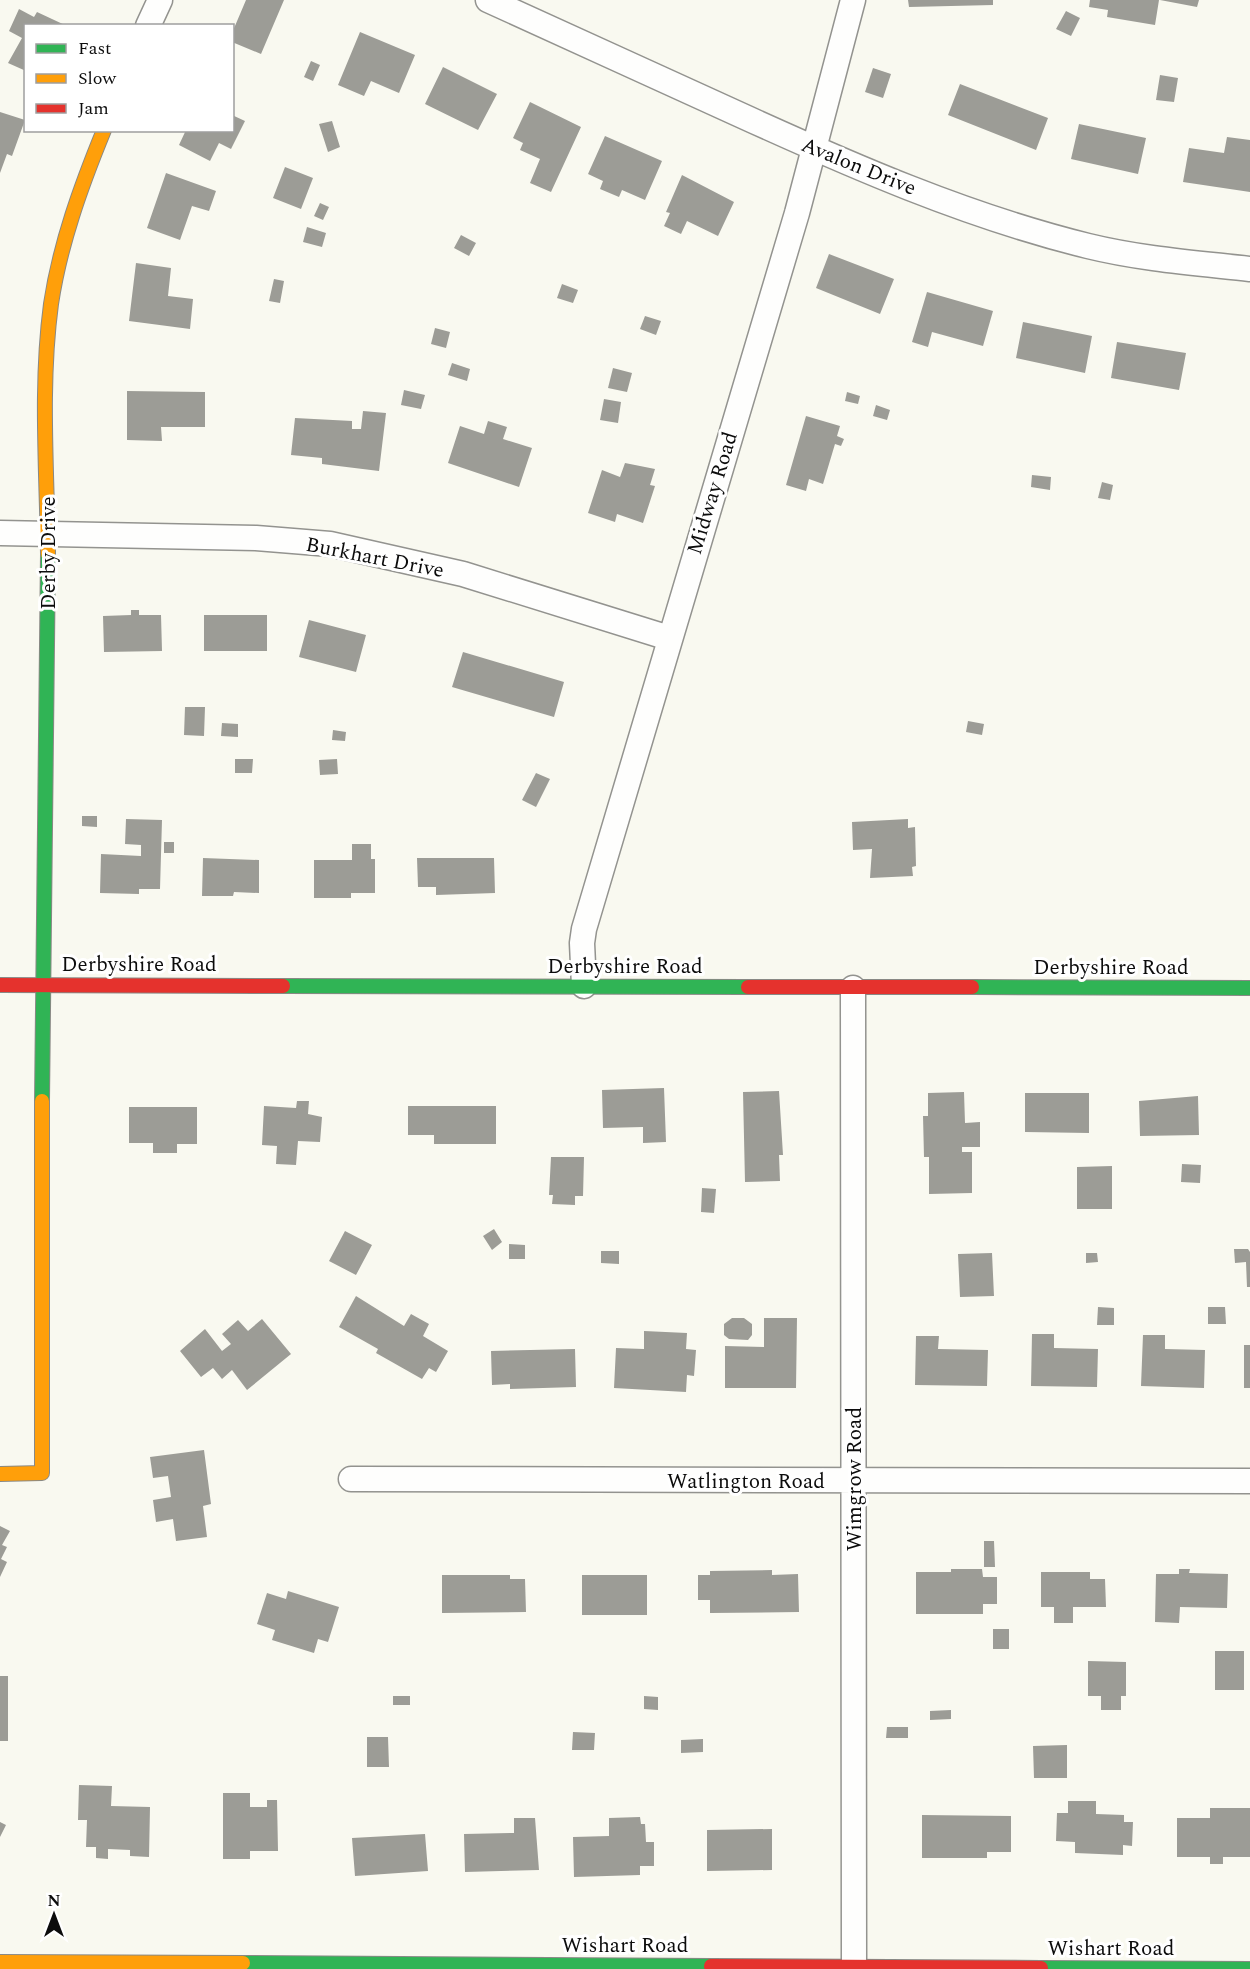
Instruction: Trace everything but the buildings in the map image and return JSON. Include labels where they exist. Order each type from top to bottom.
[{"type":"street","points":[[149,24],[160,0]]},
{"type":"street","name":"Avalon Drive","points":[[488,0],[813,148],[910,188],[1003,222],[1089,246],[1154,259],[1250,269]]},
{"type":"street","name":"Midway Road","points":[[584,986],[582,943],[585,928],[669,638],[797,213],[853,0]]},
{"type":"street","name":"Derby Drive","points":[[0,1474],[42,1473],[45,720],[50,535],[47,469],[51,307],[63,240],[75,200],[103,132]]},
{"type":"street","name":"Burkhart Drive","points":[[0,533],[256,538],[330,544],[463,574],[669,638]]},
{"type":"street","name":"Derbyshire Road","points":[[0,985],[1250,988]]},
{"type":"street","name":"Wimgrow Road","points":[[854,988],[854,1968]]},
{"type":"street","name":"Watlington Road","points":[[351,1479],[1250,1482]]},
{"type":"street","name":"Wishart Road","points":[[0,1962],[75,1966],[1250,1969]]},
{"type":"traffic: fast","points":[[42,1101],[48,554]]},
{"type":"traffic: fast","points":[[283,986],[748,987]]},
{"type":"traffic: fast","points":[[972,987],[1250,988]]},
{"type":"traffic: fast","points":[[243,1963],[711,1966]]},
{"type":"traffic: fast","points":[[1041,1968],[1250,1969]]},
{"type":"traffic: slow","points":[[48,554],[45,398],[51,304],[72,216],[103,132]]},
{"type":"traffic: slow","points":[[0,1474],[42,1473],[42,1101]]},
{"type":"traffic: slow","points":[[0,1962],[243,1963]]},
{"type":"traffic: jam","points":[[0,985],[283,986]]},
{"type":"traffic: jam","points":[[748,987],[972,987]]},
{"type":"traffic: jam","points":[[711,1966],[1041,1968]]}]
